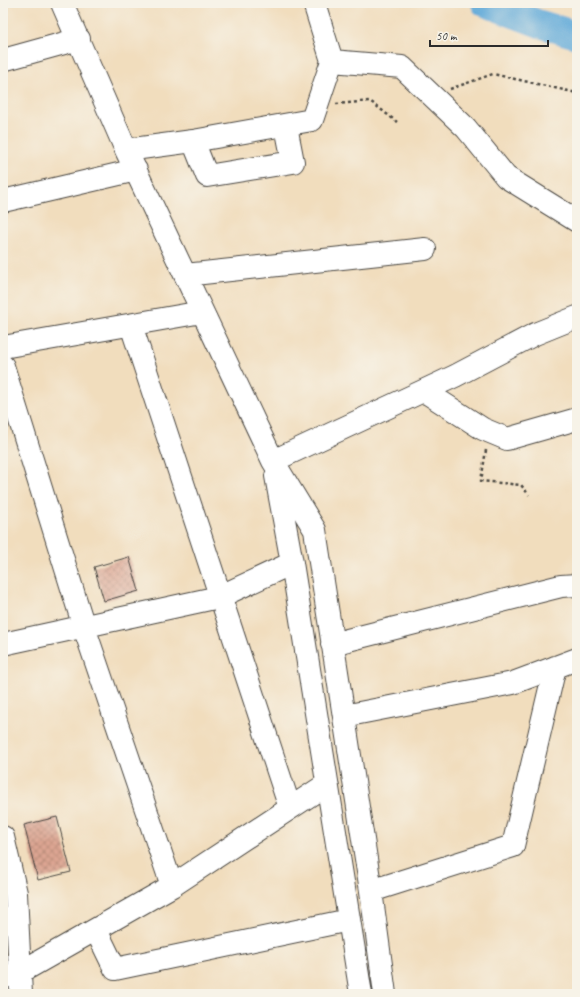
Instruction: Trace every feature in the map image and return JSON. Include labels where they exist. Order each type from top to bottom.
[{"type":"street","points":[[62,3],[79,39],[126,150],[273,461],[315,530],[371,891],[385,994]]},
{"type":"street","points":[[126,150],[193,141],[286,126],[312,120],[332,61],[314,3]]},
{"type":"street","points":[[3,60],[79,39]]},
{"type":"street","points":[[332,61],[402,68],[466,128],[506,177],[577,221]]},
{"type":"street","points":[[193,141],[207,176],[293,162],[286,126]]},
{"type":"street","points":[[3,201],[136,170]]},
{"type":"street","points":[[184,275],[425,249]]},
{"type":"street","points":[[3,348],[202,312]]},
{"type":"street","points":[[273,461],[455,376],[535,334],[577,317]]},
{"type":"street","points":[[131,325],[219,597],[290,808]]},
{"type":"street","points":[[3,366],[84,627],[172,886]]},
{"type":"street","points":[[424,391],[489,432],[507,439],[577,419]]},
{"type":"street","points":[[273,461],[292,563],[361,994]]},
{"type":"street","points":[[3,644],[219,597],[292,563]]},
{"type":"street","points":[[332,644],[561,586],[577,585]]},
{"type":"street","points":[[344,716],[513,683],[577,659]]},
{"type":"street","points":[[371,891],[513,846],[555,667]]},
{"type":"street","points":[[14,981],[96,930],[172,886],[327,784]]},
{"type":"street","points":[[3,836],[16,893],[14,981]]},
{"type":"street","points":[[96,930],[115,969],[349,920]]},
{"type":"path","points":[[431,95],[493,74],[577,93]]},
{"type":"path","points":[[316,107],[370,101],[397,122]]},
{"type":"path","points":[[489,432],[481,481],[521,485],[529,495]]},
{"type":"building","points":[[129,557],[139,591],[104,601],[94,567]]},
{"type":"building","points":[[57,817],[71,872],[38,880],[24,825]]},
{"type":"waterway","points":[[485,3],[540,24],[577,35]]}]
